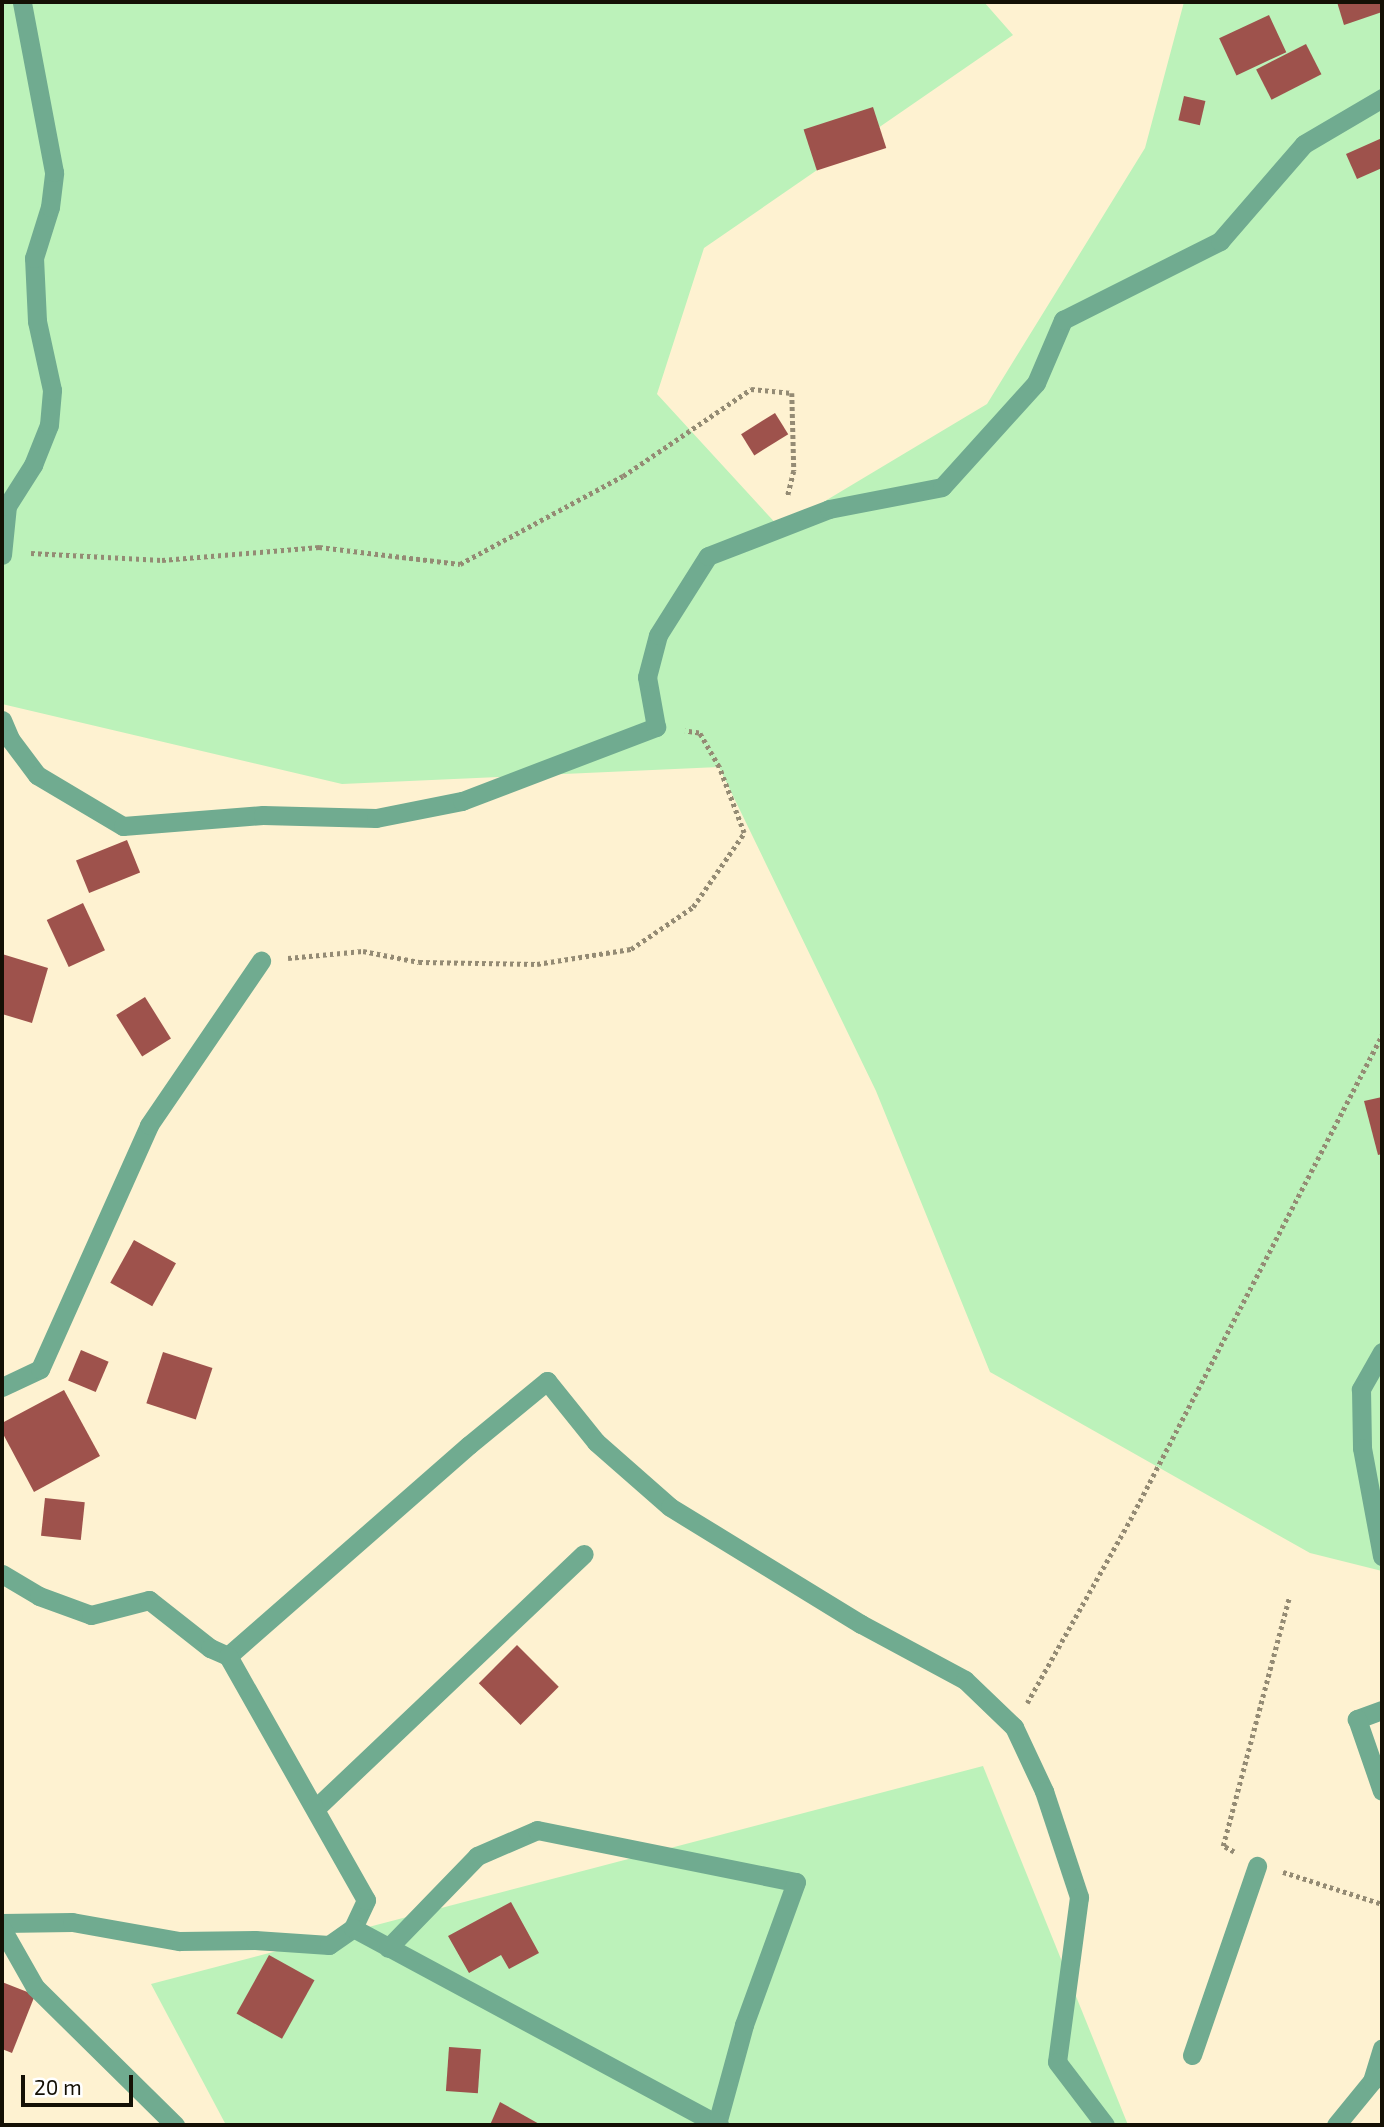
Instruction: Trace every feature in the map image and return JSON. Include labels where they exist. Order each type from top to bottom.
[{"type":"street","points":[[2,553],[6,506],[33,465],[49,425],[52,390],[37,321],[34,258],[50,207],[54,172],[22,2]]},
{"type":"street","points":[[2,720],[10,739],[37,775],[123,826],[263,814],[376,818],[462,801],[656,727],[647,677],[658,635],[708,556],[830,509],[942,488],[1036,383],[1063,320],[1220,241],[1304,144],[1382,98]]},
{"type":"street","points":[[2,1387],[40,1370],[149,1125],[261,961]]},
{"type":"street","points":[[1382,1352],[1361,1389],[1363,1448],[1382,1556]]},
{"type":"street","points":[[228,1656],[469,1445],[547,1381],[596,1442],[670,1507],[861,1624],[965,1680],[1015,1729],[1044,1791],[1079,1897],[1057,2062],[1105,2125]]},
{"type":"street","points":[[316,1808],[584,1554]]},
{"type":"street","points":[[2,1574],[40,1597],[91,1615],[149,1600],[210,1648],[228,1656],[366,1900],[353,1928],[329,1945],[255,1940],[178,1941],[72,1922],[2,1923]]},
{"type":"street","points":[[1382,1710],[1357,1719],[1382,1791]]},
{"type":"street","points":[[353,1928],[388,1948],[718,2124],[744,2025],[796,1882],[537,1830],[477,1856],[388,1948]]},
{"type":"street","points":[[1192,2055],[1257,1866]]},
{"type":"street","points":[[2,1929],[35,1987],[175,2125]]},
{"type":"street","points":[[1336,2125],[1371,2081],[1382,2049]]},
{"type":"path","points":[[2,553],[162,560],[319,547],[460,564],[623,476],[751,388],[792,393],[794,471],[780,528]]},
{"type":"path","points":[[261,961],[363,951],[419,962],[537,964],[631,949],[693,907],[744,833],[719,767],[698,733],[656,727]]},
{"type":"path","points":[[1015,1729],[1039,1679],[1130,1520],[1382,1035]]},
{"type":"path","points":[[1289,1598],[1223,1846],[1257,1866],[1304,1877],[1382,1904]]},
{"type":"green space","points":[[2,2],[984,2],[1013,35],[704,248],[657,394],[780,528],[987,404],[1145,148],[1184,2],[1382,2],[1382,1571],[1310,1553],[990,1372],[876,1091],[719,767],[342,784],[2,704]]},
{"type":"green space","points":[[983,1766],[1128,2125],[226,2125],[151,1984]]},
{"type":"building","points":[[1337,2],[1382,2],[1382,12],[1344,25]]},
{"type":"building","points":[[1269,15],[1286,52],[1236,75],[1219,38]]},
{"type":"building","points":[[1306,44],[1321,74],[1272,100],[1256,69]]},
{"type":"building","points":[[1184,96],[1205,101],[1200,125],[1178,120]]},
{"type":"building","points":[[873,107],[886,148],[817,170],[804,130]]},
{"type":"building","points":[[1382,138],[1382,168],[1357,179],[1346,154]]},
{"type":"building","points":[[775,413],[788,434],[754,455],[741,434]]},
{"type":"building","points":[[127,840],[140,872],[89,893],[76,861]]},
{"type":"building","points":[[83,903],[105,950],[69,967],[47,920]]},
{"type":"building","points":[[2,954],[48,968],[32,1023],[2,1014]]},
{"type":"building","points":[[145,997],[171,1039],[142,1057],[116,1015]]},
{"type":"building","points":[[1382,1097],[1382,1154],[1378,1155],[1364,1101]]},
{"type":"building","points":[[134,1240],[176,1263],[152,1306],[110,1283]]},
{"type":"building","points":[[81,1350],[109,1362],[96,1392],[68,1380]]},
{"type":"building","points":[[163,1352],[212,1368],[196,1419],[146,1403]]},
{"type":"building","points":[[64,1390],[100,1456],[34,1492],[2,1432],[2,1423]]},
{"type":"building","points":[[45,1498],[85,1502],[81,1540],[41,1536]]},
{"type":"building","points":[[517,1645],[559,1687],[521,1725],[479,1683]]},
{"type":"building","points":[[511,1902],[539,1953],[509,1969],[501,1955],[469,1973],[448,1936]]},
{"type":"building","points":[[269,1955],[314,1980],[282,2039],[237,2014]]},
{"type":"building","points":[[2,1982],[35,1995],[12,2053],[2,2049]]},
{"type":"building","points":[[449,2047],[481,2049],[478,2093],[446,2091]]},
{"type":"building","points":[[500,2102],[541,2125],[490,2125]]}]
